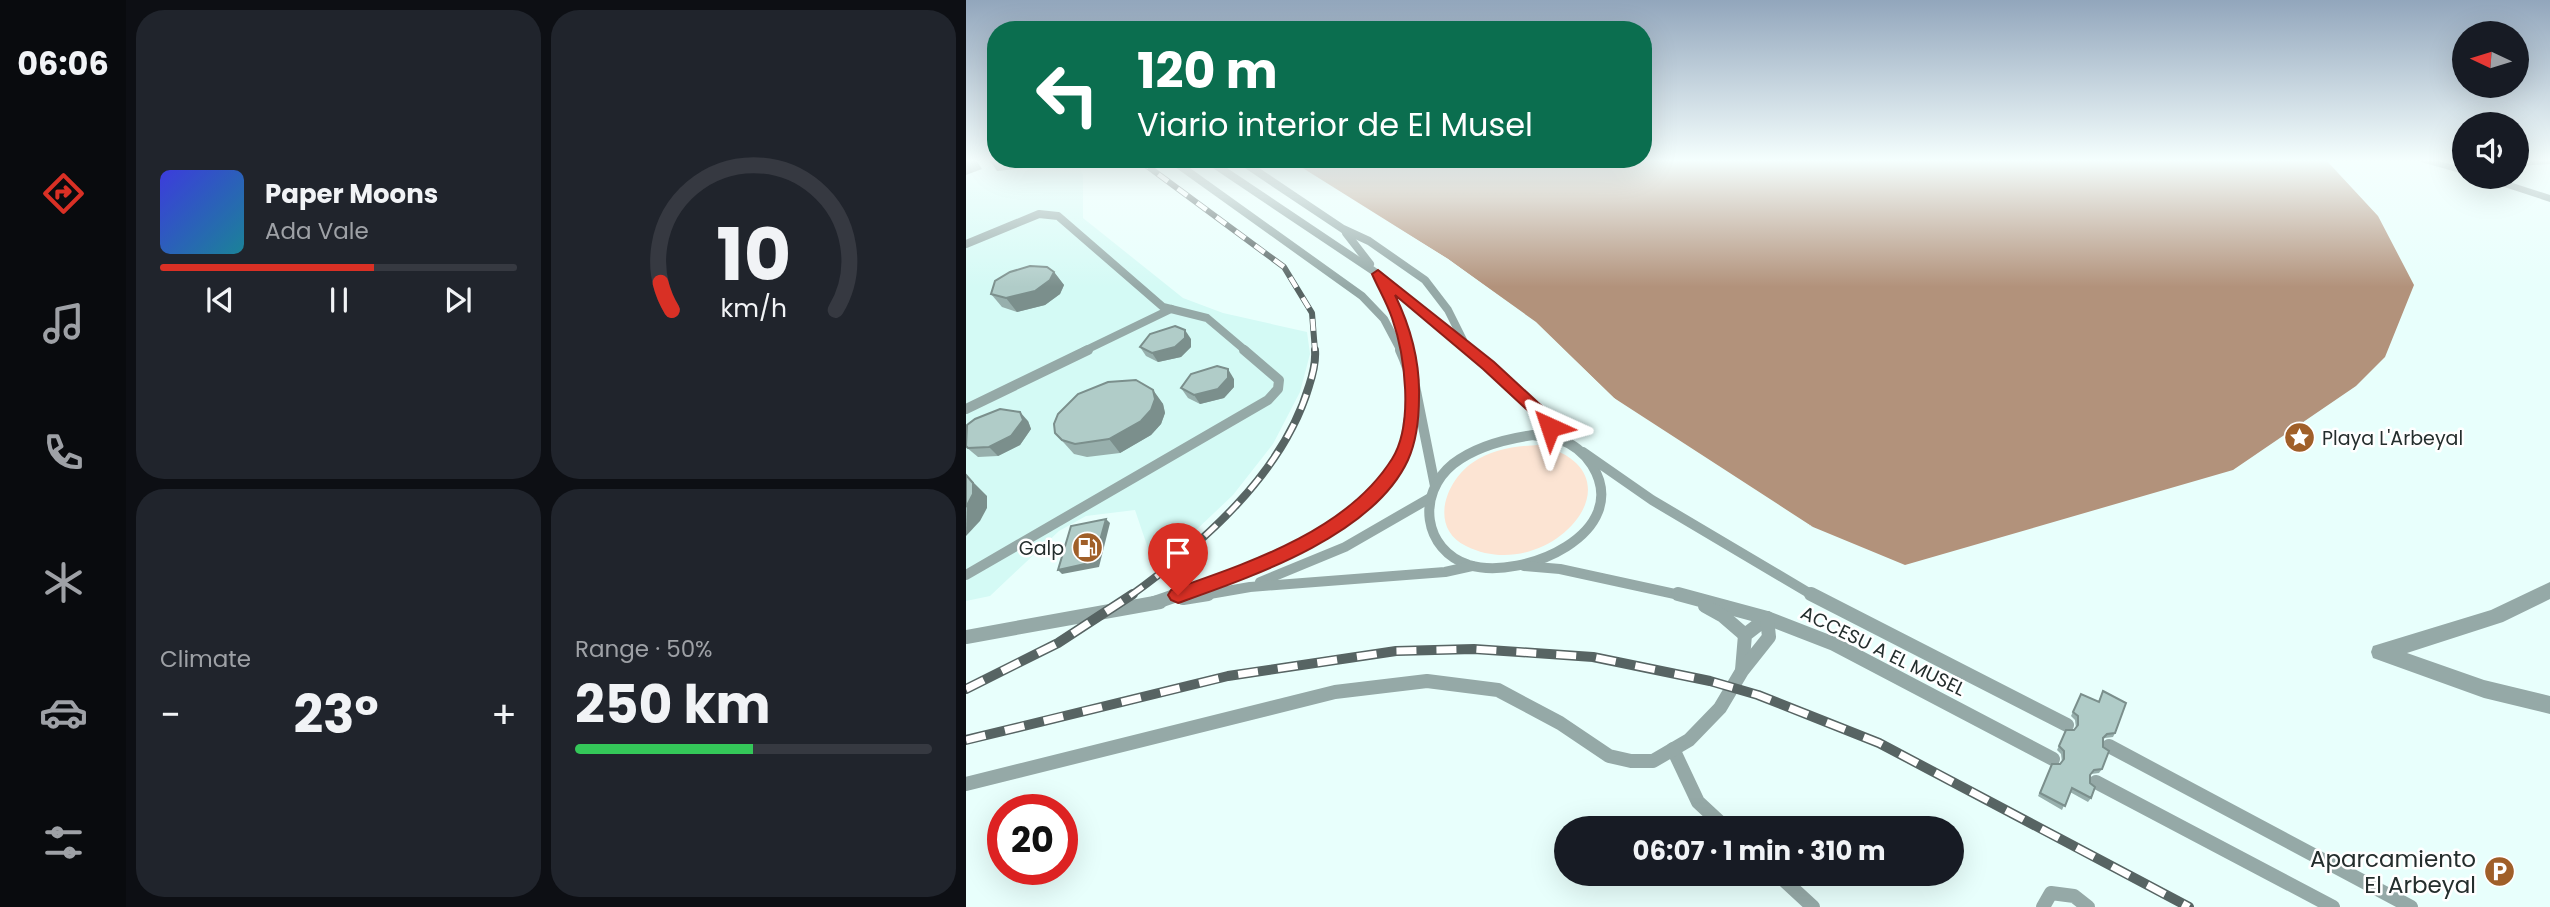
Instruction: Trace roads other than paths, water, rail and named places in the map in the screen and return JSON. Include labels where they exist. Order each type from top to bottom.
[{"type":"street","points":[[2550,590],[2497,616],[2446,634],[2380,652],[2484,689],[2550,705]]},
{"type":"lane","points":[[1154,603],[1249,569],[1335,527],[1373,495],[1401,459],[1411,424],[1412,379],[1384,319],[1351,287],[1234,202]]},
{"type":"lane","points":[[1271,202],[1378,274],[1466,346],[1542,415],[1559,439]]},
{"type":"lane","points":[[1303,202],[1343,229],[1369,241],[1425,279],[1448,310],[1466,346]]},
{"type":"lane","points":[[966,244],[1039,214],[1058,216],[1163,307],[1207,318],[1279,380],[1278,389],[1268,400],[966,575]]},
{"type":"lane","points":[[1250,587],[1345,547],[1432,492],[1421,406],[1412,379],[1399,318],[1378,274],[1343,229]]},
{"type":"lane","points":[[966,409],[1171,309]]},
{"type":"lane","name":"ACCESU A EL MUSEL","points":[[2053,759],[1834,644],[1767,618],[1657,588],[1560,569],[1524,566],[1492,569],[1472,566],[1450,556],[1437,543],[1428,523],[1432,492],[1451,466],[1475,449],[1504,438],[1533,435],[1559,439],[1583,452],[1652,500],[1826,604],[2067,725]]},
{"type":"lane","name":"ACCESU A EL MUSEL","points":[[1524,566],[1554,556],[1579,538],[1595,516],[1602,490],[1597,469],[1583,452]]},
{"type":"lane","points":[[966,637],[1250,587],[1445,572],[1472,566]]},
{"type":"lane","points":[[1691,597],[1723,616],[1745,635]]},
{"type":"lane","points":[[1742,671],[1745,635],[1767,618]]},
{"type":"lane","points":[[966,784],[1335,692],[1427,681],[1498,690],[1560,723],[1609,756],[1630,761],[1653,761],[1689,740],[1720,708],[1742,671],[1769,636],[1767,618]]},
{"type":"lane","points":[[2109,746],[2411,907]]},
{"type":"lane","points":[[1673,749],[1698,802],[1713,816]]},
{"type":"lane","points":[[2096,782],[2333,907]]},
{"type":"lane","points":[[1790,886],[1813,907]]},
{"type":"lane","points":[[2043,907],[2051,893],[2074,896],[2088,907]]},
{"type":"railway","points":[[1196,202],[1284,267],[1312,313],[1315,351]]},
{"type":"railway","points":[[1130,596],[1185,554],[1237,504],[1260,477],[1297,418],[1312,377],[1315,351]]},
{"type":"railway","points":[[966,689],[1058,643],[1130,596]]},
{"type":"railway","points":[[966,740],[1228,676],[1396,651],[1474,649],[1593,657],[1710,681],[1758,695],[1879,743],[2189,907]]},
{"type":"place","name":"Playa L'Arbeyal","points":[[2299,438]]},
{"type":"place","name":"Galp","points":[[1087,548]]},
{"type":"place","name":"Aparcamiento El Arbeyal","points":[[2499,872]]}]
